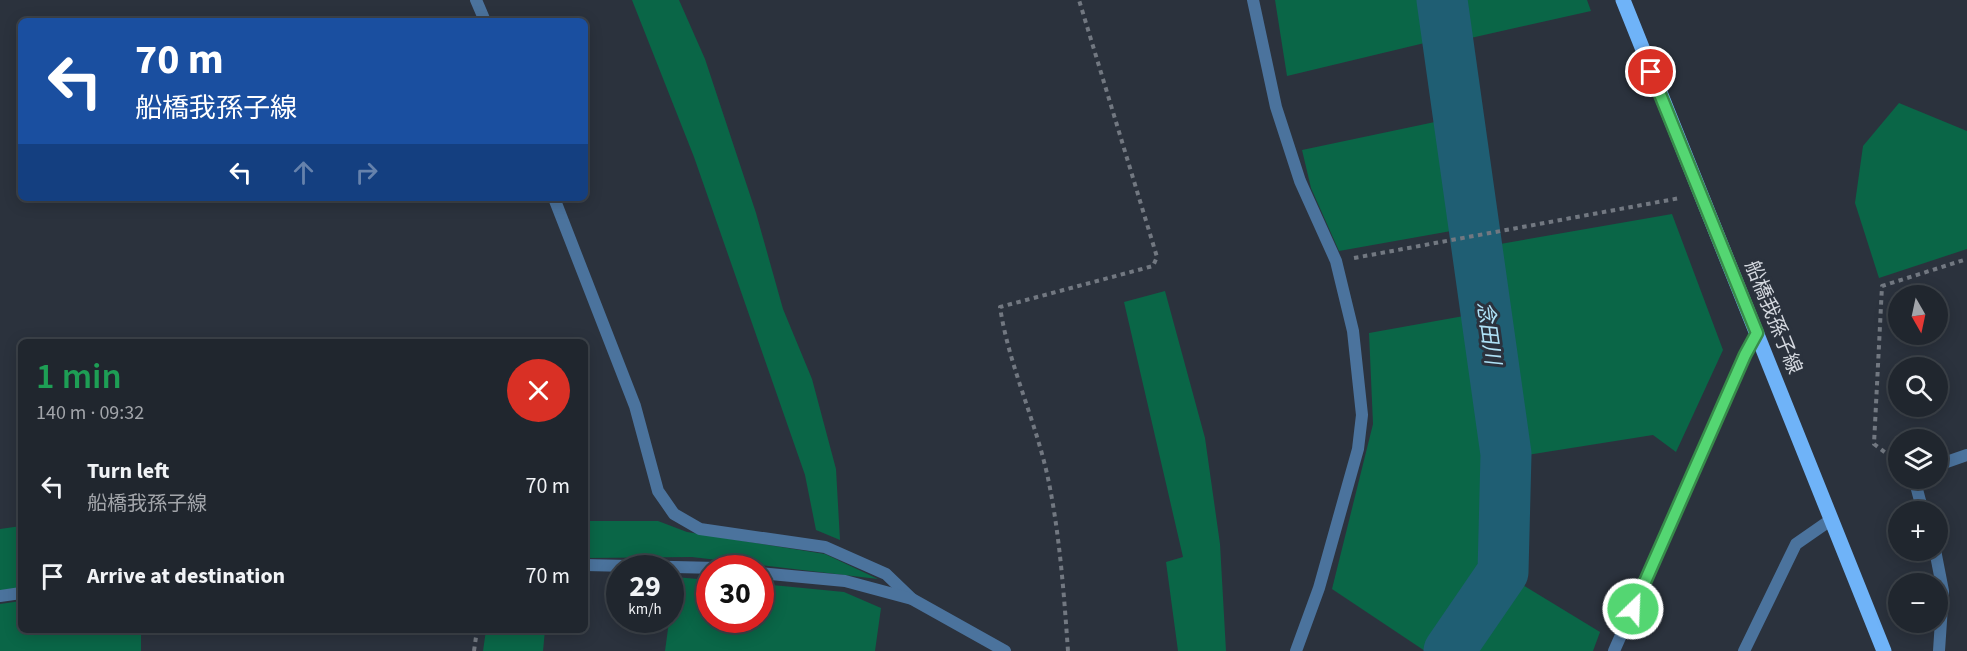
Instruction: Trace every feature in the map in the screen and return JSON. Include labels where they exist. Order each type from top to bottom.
[{"type":"main road","name":"船橋我孫子線","points":[[1623,0],[1884,651]]},
{"type":"street","points":[[476,0],[484,18]]},
{"type":"street","points":[[1253,0],[1276,106],[1300,181],[1336,261],[1353,331],[1362,415],[1358,448],[1319,588],[1296,651]]},
{"type":"street","points":[[555,201],[635,406],[658,491],[674,514],[700,529],[825,547],[886,574],[912,599]]},
{"type":"street","points":[[1614,651],[1745,355],[1757,333]]},
{"type":"street","points":[[1948,462],[1967,455]]},
{"type":"street","points":[[1744,651],[1796,544],[1832,519]]},
{"type":"street","points":[[1937,561],[1943,591],[1939,651]]},
{"type":"street","points":[[588,565],[696,568]]},
{"type":"street","points":[[774,574],[845,581],[912,599],[1005,651]]},
{"type":"street","points":[[0,596],[18,593]]},
{"type":"path","points":[[1068,651],[1061,561],[1049,481],[1005,337],[1000,307],[1153,266],[1157,256],[1079,0]]},
{"type":"path","points":[[1336,261],[1702,195]]},
{"type":"path","points":[[1888,455],[1874,444],[1882,286],[1967,259]]},
{"type":"path","points":[[474,651],[477,633]]},
{"type":"green space","points":[[632,0],[679,0],[705,59],[756,213],[783,309],[812,379],[836,469],[840,540],[816,530],[805,475],[694,157]]},
{"type":"green space","points":[[1275,0],[1431,0],[1437,40],[1287,76]]},
{"type":"green space","points":[[1447,0],[1587,0],[1591,11],[1453,42]]},
{"type":"green space","points":[[1899,103],[1967,131],[1967,249],[1879,278],[1855,203],[1863,146]]},
{"type":"green space","points":[[1449,119],[1468,228],[1339,251],[1311,188],[1302,150]]},
{"type":"green space","points":[[1672,214],[1723,350],[1676,452],[1653,435],[1514,457],[1483,247]]},
{"type":"green space","points":[[1165,291],[1205,438],[1220,544],[1226,651],[1178,651],[1166,562],[1183,557],[1124,302]]},
{"type":"green space","points":[[1475,314],[1499,456],[1496,570],[1439,651],[1425,651],[1332,589],[1373,424],[1369,333]]},
{"type":"green space","points":[[588,521],[658,521],[687,532],[825,554],[878,579],[774,567],[774,555],[696,555],[696,557],[684,557],[684,555],[606,555],[606,558],[588,558]]},
{"type":"green space","points":[[18,526],[18,588],[0,591],[0,529]]},
{"type":"green space","points":[[684,578],[696,579],[696,633],[774,633],[774,585],[844,592],[881,608],[875,651],[665,651],[667,633],[684,633]]},
{"type":"green space","points":[[1513,579],[1600,632],[1593,651],[1463,651]]},
{"type":"green space","points":[[18,601],[18,633],[141,633],[141,651],[0,651],[0,604]]},
{"type":"green space","points":[[486,633],[545,633],[543,651],[483,651]]},
{"type":"waterway","name":"念田川","points":[[1442,0],[1506,454],[1503,572],[1449,651]]},
{"type":"route","points":[[1633,609],[1745,355],[1757,333],[1651,72]]}]
